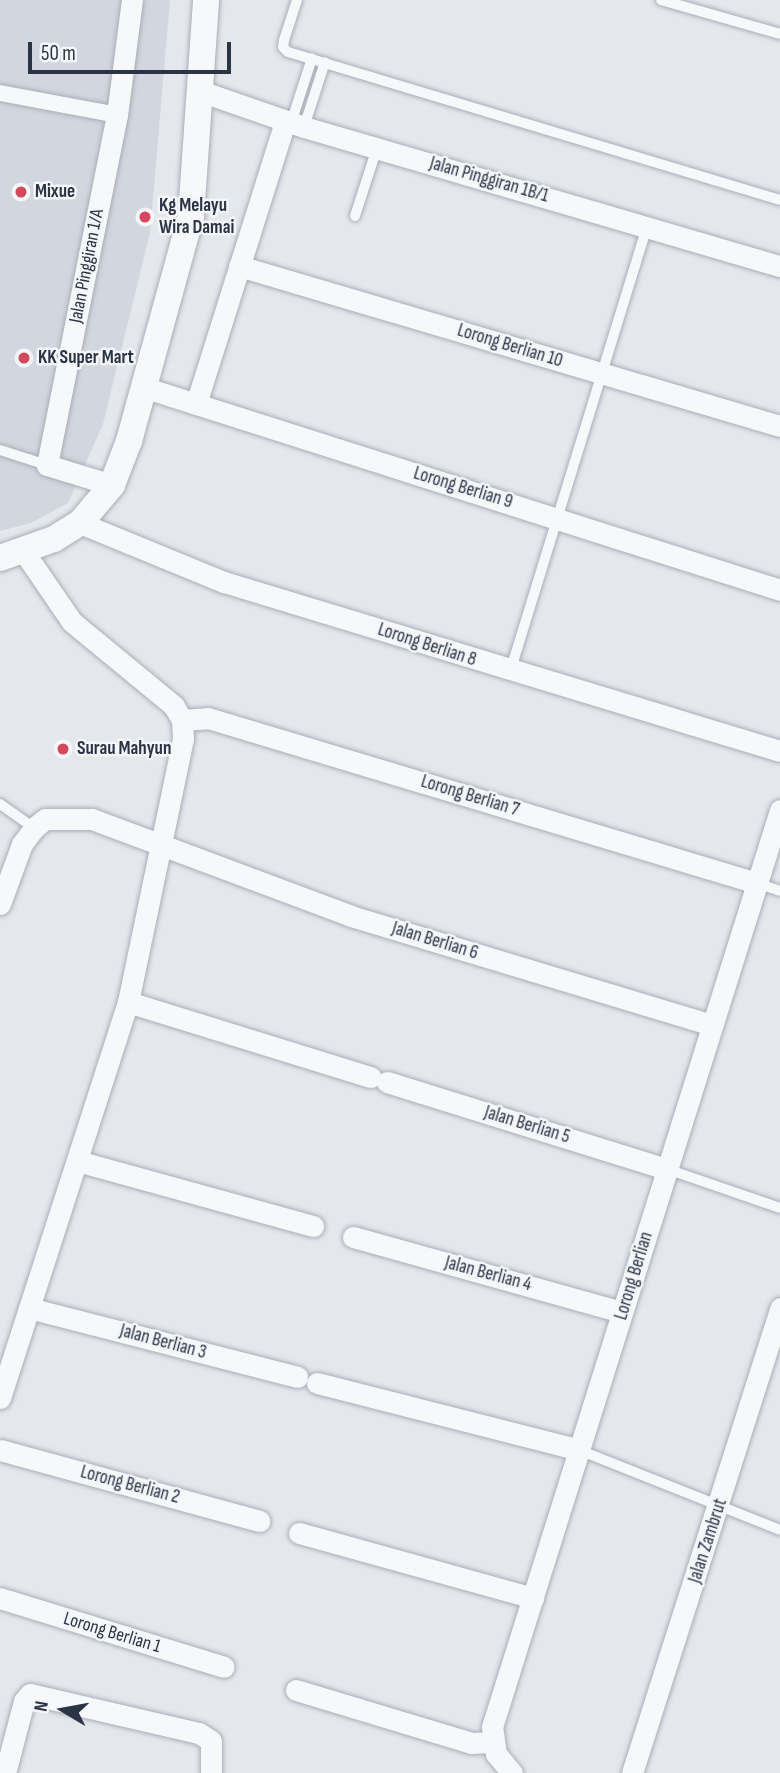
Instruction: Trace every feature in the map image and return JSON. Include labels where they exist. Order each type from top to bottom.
[{"type":"street","name":"Jalan Pinggiran 1/A","points":[[47,465],[117,114],[132,0]]},
{"type":"street","points":[[0,1398],[128,1002],[183,739],[182,720],[174,706],[72,622],[12,555],[80,523],[112,485],[146,388],[191,216],[206,0]]},
{"type":"street","name":"Jalan Pinggiran 1B/1","points":[[200,91],[293,124],[647,225],[780,266]]},
{"type":"street","points":[[0,93],[117,114]]},
{"type":"street","points":[[196,404],[239,266],[293,124]]},
{"type":"street","name":"Lorong Berlian 10","points":[[239,266],[780,426]]},
{"type":"street","name":"Lorong Berlian 9","points":[[146,388],[780,590]]},
{"type":"street","points":[[47,465],[112,485]]},
{"type":"street","name":"Lorong Berlian 8","points":[[80,523],[224,582],[780,751]]},
{"type":"street","name":"Lorong Berlian 7","points":[[182,720],[208,718],[757,883]]},
{"type":"street","name":"Lorong Berlian","points":[[491,1742],[533,1598],[780,810]]},
{"type":"street","name":"Jalan Berlian 6","points":[[34,828],[45,819],[92,819],[351,916],[712,1025]]},
{"type":"street","points":[[0,904],[22,844],[34,828]]},
{"type":"street","name":"Jalan Berlian 5","points":[[128,1002],[667,1168]]},
{"type":"street","points":[[76,1161],[313,1226]]},
{"type":"street","name":"Jalan Berlian 4","points":[[353,1237],[622,1312]]},
{"type":"street","name":"Jalan Berlian 3","points":[[29,1308],[579,1450]]},
{"type":"street","name":"Jalan Zambrut","points":[[632,1773],[720,1507],[780,1308]]},
{"type":"street","name":"Lorong Berlian 2","points":[[0,1450],[259,1521]]},
{"type":"street","points":[[299,1533],[533,1598]]},
{"type":"street","name":"Lorong Berlian 1","points":[[0,1598],[224,1667]]},
{"type":"street","points":[[296,1690],[471,1743],[491,1742],[512,1773]]},
{"type":"street","points":[[5,1773],[24,1701],[30,1695],[40,1695],[199,1733],[211,1741],[211,1773]]},
{"type":"lane","points":[[297,0],[282,47],[780,200]]},
{"type":"lane","points":[[661,0],[780,34]]},
{"type":"lane","points":[[293,124],[312,58]]},
{"type":"lane","points":[[293,124],[325,62]]},
{"type":"lane","points":[[355,216],[377,148]]},
{"type":"lane","points":[[510,671],[647,225]]},
{"type":"lane","points":[[0,450],[47,465]]},
{"type":"lane","points":[[0,804],[34,828]]},
{"type":"lane","points":[[757,883],[780,891]]},
{"type":"lane","points":[[667,1168],[780,1208]]},
{"type":"lane","points":[[579,1450],[780,1530]]},
{"type":"shaded area","points":[[0,0],[170,0],[150,233],[103,424],[68,503],[31,523],[0,531]]},
{"type":"place","name":"Mixue","points":[[21,192]]},
{"type":"place","name":"Kg Melayu Wira Damai","points":[[145,217]]},
{"type":"place","name":"KK Super Mart","points":[[24,358]]},
{"type":"place","name":"Surau Mahyun","points":[[63,749]]}]
